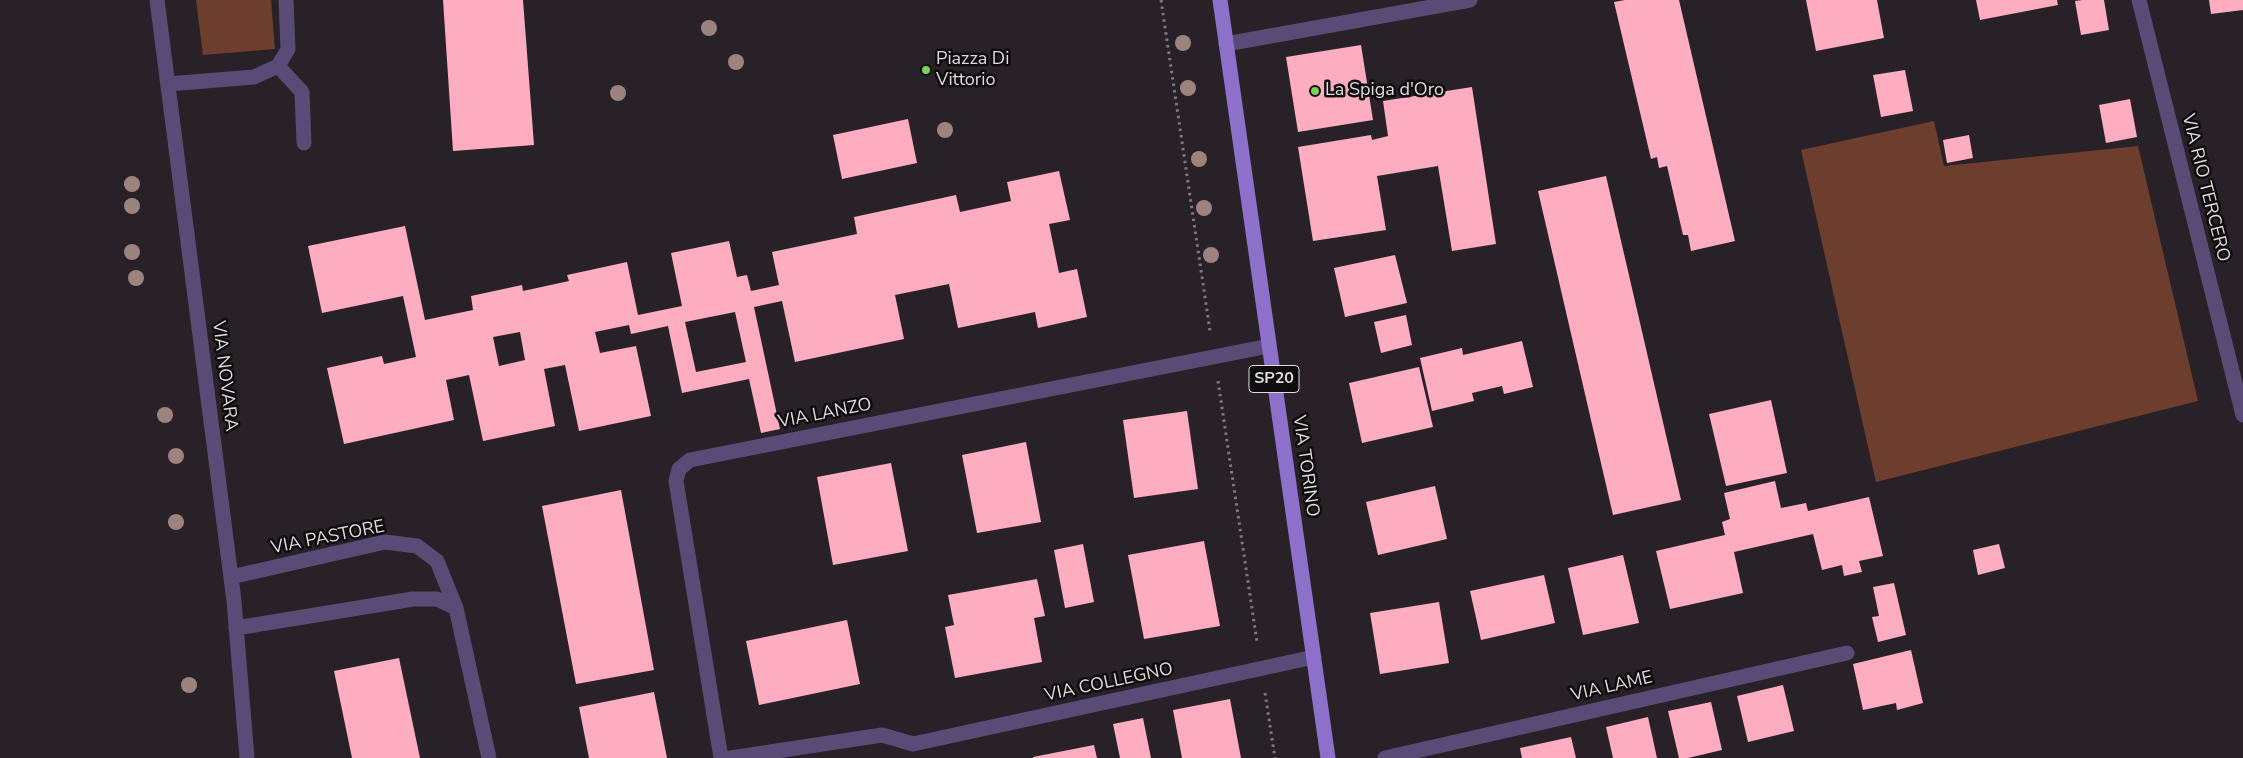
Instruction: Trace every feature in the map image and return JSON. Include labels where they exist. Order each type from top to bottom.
[{"type":"main road","name":"VIA TORINO","points":[[1220,0],[1328,758]]},
{"type":"street","name":"VIA NOVARA","points":[[157,0],[231,577],[247,758]]},
{"type":"street","points":[[168,84],[254,77],[278,66],[288,49],[286,0]]},
{"type":"street","points":[[1226,44],[1470,0]]},
{"type":"street","name":"VIA RIO TERCERO","points":[[2139,0],[2243,415]]},
{"type":"street","points":[[278,66],[302,92],[304,143]]},
{"type":"street","name":"VIA LANZO","points":[[721,758],[676,481],[679,469],[690,460],[1269,346]]},
{"type":"street","name":"VIA PASTORE","points":[[231,577],[385,542],[417,546],[437,561],[456,608],[489,758]]},
{"type":"street","points":[[236,628],[413,600],[437,600],[456,608]]},
{"type":"street","name":"VIA LAME","points":[[1385,758],[1847,653]]},
{"type":"street","name":"VIA COLLEGNO","points":[[910,751],[1314,657]]},
{"type":"street","points":[[731,758],[882,735],[910,751]]},
{"type":"shaded area","points":[[196,0],[271,0],[275,49],[203,55]]},
{"type":"shaded area","points":[[1934,121],[1944,166],[2138,146],[2198,401],[1876,482],[1801,150]]},
{"type":"building","points":[[443,0],[523,0],[534,145],[453,151]]},
{"type":"building","points":[[1625,0],[1679,0],[1735,241],[1691,251],[1688,235],[1683,235],[1667,166],[1659,168],[1657,157],[1651,159],[1614,2]]},
{"type":"building","points":[[1806,0],[1877,0],[1884,38],[1816,51]]},
{"type":"building","points":[[1976,0],[2057,0],[2058,5],[1980,20]]},
{"type":"building","points":[[2104,0],[2109,30],[2081,35],[2075,1]]},
{"type":"building","points":[[2209,0],[2243,0],[2243,10],[2211,14]]},
{"type":"building","points":[[1361,45],[1373,120],[1298,132],[1286,57]]},
{"type":"building","points":[[1905,70],[1913,111],[1881,117],[1873,75]]},
{"type":"building","points":[[1472,87],[1496,244],[1452,251],[1438,166],[1377,176],[1386,230],[1313,241],[1298,147],[1371,135],[1372,140],[1388,136],[1383,101]]},
{"type":"building","points":[[2130,99],[2137,137],[2106,143],[2099,105]]},
{"type":"building","points":[[908,119],[917,163],[842,179],[833,135]]},
{"type":"building","points":[[1969,135],[1973,158],[1947,163],[1943,140]]},
{"type":"building","points":[[1059,171],[1070,220],[1049,224],[1059,273],[1077,269],[1087,317],[1038,328],[1035,312],[958,328],[949,284],[895,295],[904,339],[795,362],[782,301],[754,307],[780,429],[761,433],[749,379],[682,393],[668,326],[631,334],[629,325],[595,332],[600,353],[636,346],[651,416],[579,431],[565,365],[544,369],[555,426],[483,441],[469,375],[446,380],[454,420],[344,444],[327,368],[382,356],[384,364],[416,357],[403,296],[322,313],[308,246],[405,226],[425,320],[473,310],[471,296],[522,285],[523,291],[569,281],[567,275],[627,262],[638,315],[682,306],[671,253],[729,241],[737,277],[747,275],[751,291],[779,285],[772,252],[857,234],[854,217],[956,195],[960,212],[1011,201],[1007,182]],"holes":[[[735,312],[746,362],[696,372],[685,322]],[[520,332],[525,360],[499,366],[493,337]]]},
{"type":"building","points":[[1606,176],[1681,500],[1613,515],[1538,191]]},
{"type":"building","points":[[1395,255],[1407,303],[1345,317],[1334,268]]},
{"type":"building","points":[[1406,315],[1412,345],[1381,353],[1374,322]]},
{"type":"building","points":[[1522,341],[1533,387],[1504,394],[1502,386],[1472,393],[1474,401],[1432,411],[1420,358],[1462,348],[1463,355]]},
{"type":"building","points":[[1419,367],[1433,427],[1362,443],[1349,383]]},
{"type":"building","points":[[1771,400],[1787,473],[1726,486],[1709,414]]},
{"type":"building","points":[[1187,411],[1198,489],[1134,498],[1123,420]]},
{"type":"building","points":[[1026,442],[1041,522],[977,533],[962,455]]},
{"type":"building","points":[[891,463],[908,551],[833,565],[817,477]]},
{"type":"building","points":[[1775,481],[1781,508],[1806,503],[1808,511],[1869,497],[1883,556],[1859,561],[1862,572],[1844,576],[1842,565],[1822,570],[1813,534],[1734,552],[1743,593],[1670,609],[1656,551],[1725,535],[1722,522],[1730,519],[1724,493]]},
{"type":"building","points":[[1435,486],[1447,539],[1378,555],[1366,502]]},
{"type":"building","points":[[621,490],[654,670],[576,684],[542,506]]},
{"type":"building","points":[[1204,541],[1220,626],[1144,639],[1128,555]]},
{"type":"building","points":[[1083,544],[1094,602],[1065,608],[1054,550]]},
{"type":"building","points":[[1999,544],[2005,568],[1978,575],[1973,550]]},
{"type":"building","points":[[1623,555],[1639,623],[1583,635],[1568,568]]},
{"type":"building","points":[[1544,575],[1555,623],[1481,640],[1470,591]]},
{"type":"building","points":[[1037,579],[1045,616],[1034,618],[1042,662],[955,678],[945,627],[954,625],[948,595]]},
{"type":"building","points":[[1894,583],[1906,635],[1878,642],[1872,617],[1879,616],[1873,587]]},
{"type":"building","points":[[1439,602],[1449,663],[1380,674],[1370,613]]},
{"type":"building","points":[[847,620],[860,684],[759,705],[746,641]]},
{"type":"building","points":[[1911,650],[1923,703],[1897,710],[1896,703],[1863,710],[1853,664]]},
{"type":"building","points":[[399,658],[420,758],[352,758],[334,671]]},
{"type":"building","points":[[1783,685],[1794,731],[1748,742],[1737,696]]},
{"type":"building","points":[[654,692],[667,758],[589,758],[579,707]]},
{"type":"building","points":[[1230,699],[1241,758],[1182,758],[1173,710]]},
{"type":"building","points":[[1711,702],[1722,750],[1688,758],[1679,758],[1668,711]]},
{"type":"building","points":[[1648,717],[1657,758],[1613,758],[1606,727]]},
{"type":"building","points":[[1143,718],[1151,758],[1120,758],[1113,724]]},
{"type":"building","points":[[1571,737],[1576,758],[1522,758],[1520,748]]},
{"type":"building","points":[[1094,745],[1097,758],[1033,758],[1033,757]]},
{"type":"place","name":"Piazza Di Vittorio","points":[[926,70]]},
{"type":"place","name":"La Spiga d'Oro","points":[[1315,91]]}]
